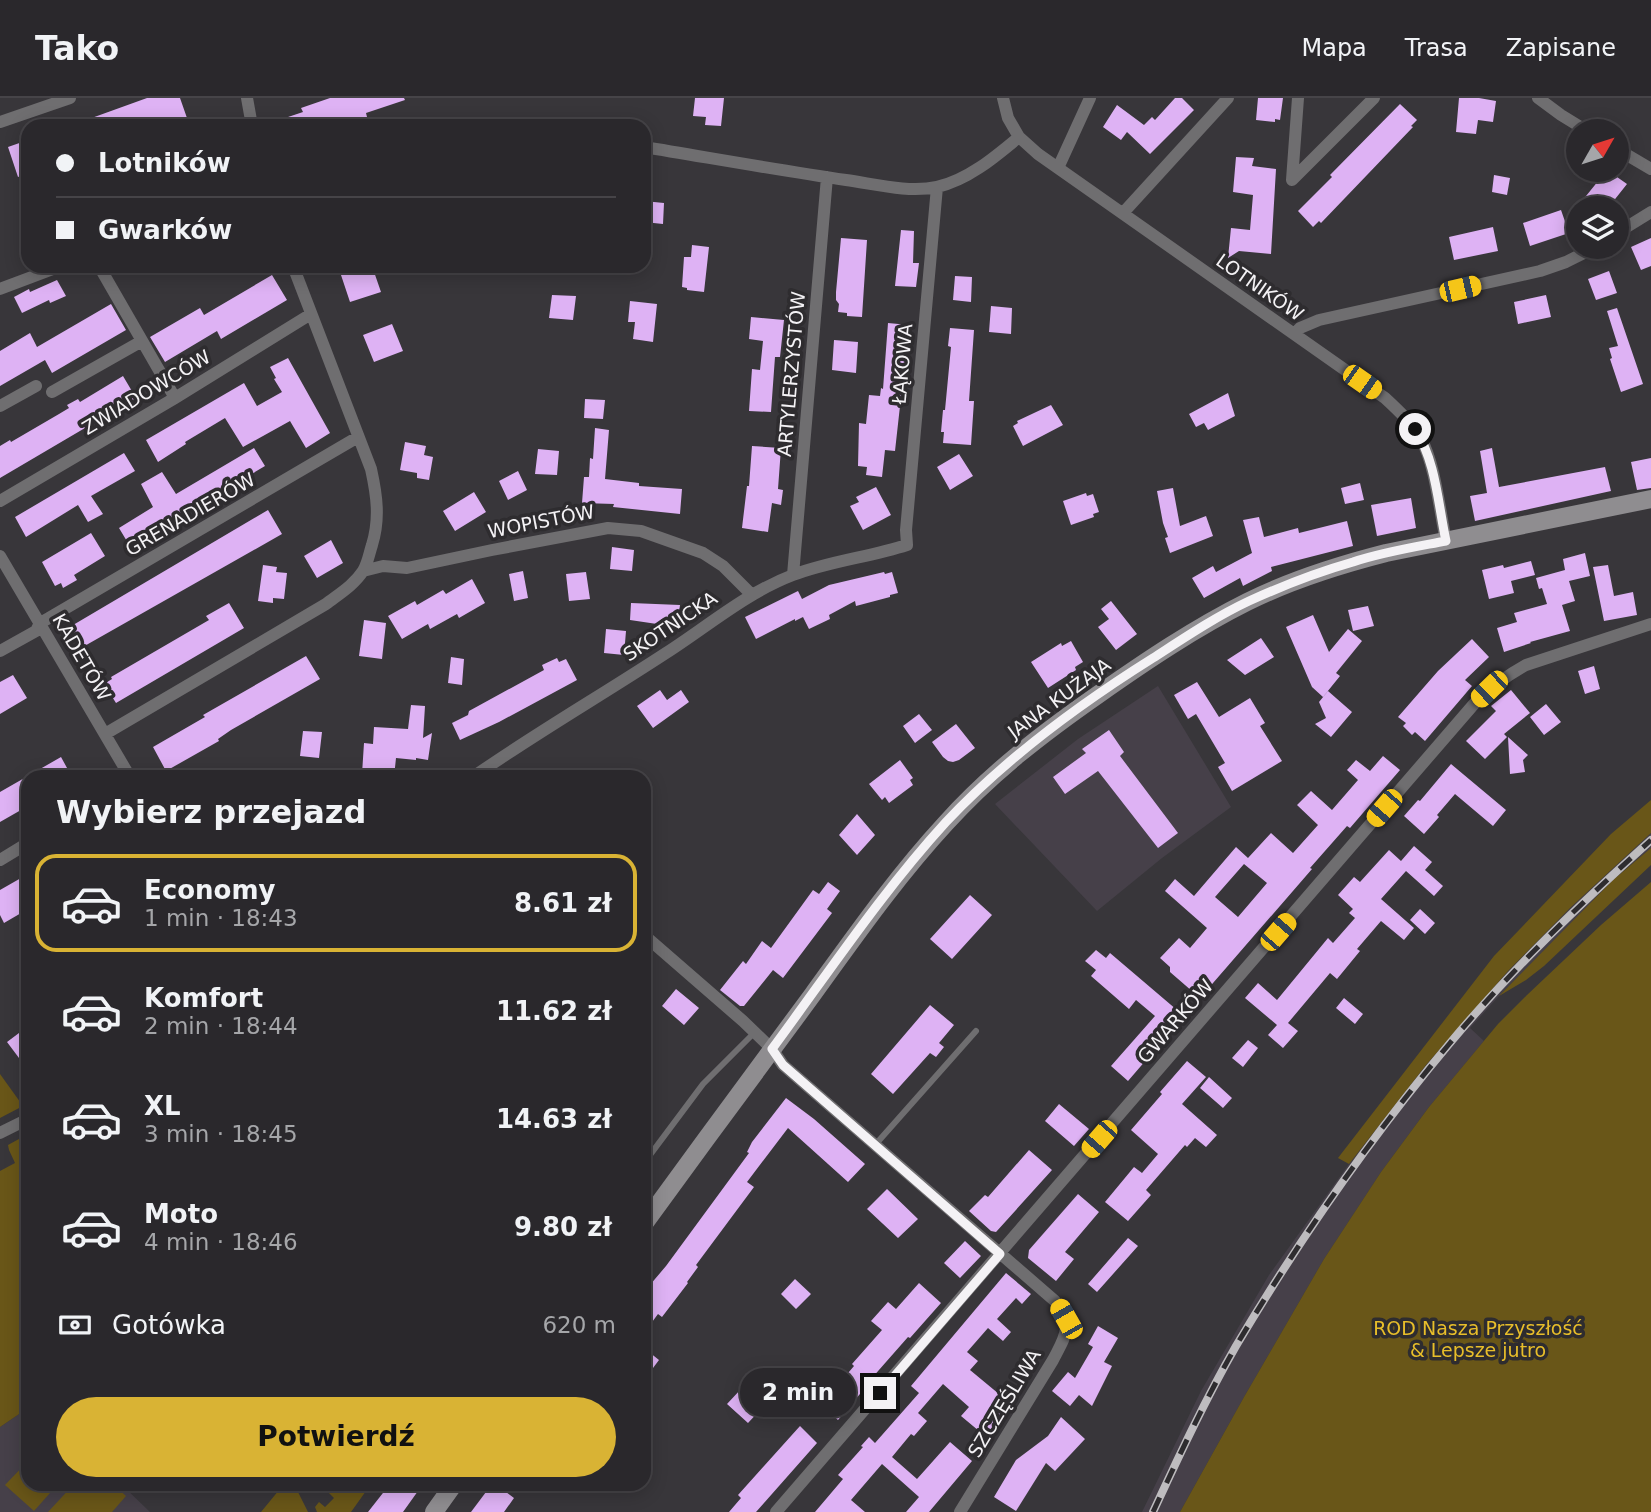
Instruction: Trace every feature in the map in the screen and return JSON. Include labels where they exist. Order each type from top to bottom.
[{"type":"street","points":[[0,122],[70,98]]},
{"type":"street","points":[[247,98],[251,119]]},
{"type":"street","name":"LOTNIKÓW","points":[[1003,98],[1008,118],[1019,137],[1038,154],[1385,398],[1400,412],[1415,429],[1428,455],[1446,541]]},
{"type":"street","points":[[1058,168],[1090,98]]},
{"type":"street","points":[[1123,213],[1228,98]]},
{"type":"street","points":[[1298,98],[1292,180],[1374,98]]},
{"type":"street","points":[[1538,98],[1568,119]]},
{"type":"street","points":[[651,148],[918,189],[937,187],[957,180],[976,170],[1019,137]]},
{"type":"street","points":[[1629,156],[1651,169]]},
{"type":"street","name":"ARTYLERZYSTÓW","points":[[793,575],[827,177]]},
{"type":"street","name":"ŁĄKOWA","points":[[907,545],[906,530],[937,187]]},
{"type":"street","points":[[1629,226],[1651,212]]},
{"type":"street","points":[[1294,334],[1300,328],[1319,320],[1540,271],[1572,259]]},
{"type":"street","points":[[0,289],[42,273]]},
{"type":"street","points":[[103,273],[175,398]]},
{"type":"street","points":[[105,734],[326,604],[350,586],[363,571],[376,533],[378,512],[371,469],[296,273]]},
{"type":"street","name":"ZWIADOWCÓW","points":[[0,501],[311,314]]},
{"type":"street","points":[[52,392],[142,341]]},
{"type":"street","points":[[0,406],[36,386]]},
{"type":"street","name":"GRENADIERÓW","points":[[0,651],[36,631],[40,624],[358,437]]},
{"type":"street","name":"JANA KUŻAJA","points":[[651,1214],[915,858],[976,792],[1032,742],[1122,678],[1201,627],[1248,601],[1315,574],[1353,561],[1651,499]]},
{"type":"street","name":"WOPISTÓW","points":[[363,571],[383,566],[407,568],[608,528],[641,531],[703,553],[723,566],[752,595]]},
{"type":"street","name":"SKOTNICKA","points":[[483,770],[752,595],[793,575],[907,545]]},
{"type":"street","name":"KADETÓW","points":[[0,556],[126,770]]},
{"type":"street","name":"GWARKÓW","points":[[776,1512],[1455,725],[1489,689],[1526,666],[1651,624]]},
{"type":"street","points":[[0,860],[21,848]]},
{"type":"street","name":"SZCZĘŚLIWA","points":[[651,941],[755,1032],[783,1065],[1055,1301],[1066,1319],[1066,1335],[1053,1360],[960,1512]]},
{"type":"street","points":[[0,1133],[21,1122]]},
{"type":"street","points":[[433,1512],[449,1491]]},
{"type":"lane","points":[[875,1145],[976,1031]]},
{"type":"lane","points":[[651,1155],[703,1084],[755,1032]]},
{"type":"shaded area","points":[[1158,686],[1231,807],[1097,911],[995,804],[1078,739]]},
{"type":"shaded area","points":[[1651,833],[1651,848],[1613,880],[1470,1028],[1484,1041],[1429,1107],[1381,1172],[1324,1259],[1180,1512],[1142,1512],[1201,1391],[1269,1275],[1349,1164],[1426,1065],[1508,971],[1570,908]]},
{"type":"shaded area","points":[[21,1413],[21,1491],[128,1491],[150,1512],[0,1512],[0,1427]]},
{"type":"green space","points":[[1651,800],[1651,833],[1570,908],[1508,971],[1426,1065],[1349,1164],[1338,1158],[1494,956],[1611,834]]},
{"type":"green space","points":[[1651,848],[1651,865],[1544,966],[1499,996],[1613,880]]},
{"type":"green space","name":"ROD Nasza Przyszłość & Lepsze jutro","points":[[1651,882],[1651,1512],[1180,1512],[1324,1259],[1381,1172],[1429,1107],[1498,1024],[1601,925]]},
{"type":"green space","points":[[0,1074],[21,1107],[0,1118]]},
{"type":"green space","points":[[21,1138],[21,1413],[0,1427],[0,1171],[15,1163],[8,1145]]},
{"type":"green space","points":[[21,1468],[21,1491],[52,1491],[34,1511],[5,1485]]},
{"type":"green space","points":[[68,1491],[121,1491],[126,1496],[112,1512],[48,1512]]},
{"type":"green space","points":[[278,1491],[298,1491],[308,1512],[261,1512]]},
{"type":"green space","points":[[327,1491],[366,1491],[351,1512],[317,1512],[315,1507],[319,1502],[325,1507],[334,1498]]},
{"type":"building","points":[[147,98],[180,98],[187,118],[184,119],[89,119]]},
{"type":"building","points":[[330,98],[405,100],[366,113],[367,117],[361,119],[282,119],[303,112],[301,108]]},
{"type":"building","points":[[695,98],[724,98],[721,126],[705,125],[706,117],[693,116]]},
{"type":"building","points":[[1175,98],[1182,98],[1194,110],[1150,154],[1127,132],[1121,140],[1103,127],[1117,105],[1144,125],[1152,117],[1155,120]]},
{"type":"building","points":[[1258,98],[1283,98],[1280,120],[1256,120]]},
{"type":"building","points":[[1459,98],[1496,101],[1493,122],[1478,120],[1476,134],[1456,132]]},
{"type":"building","points":[[1400,104],[1417,120],[1411,126],[1413,127],[1321,223],[1319,221],[1313,227],[1298,211]]},
{"type":"building","points":[[21,142],[21,176],[18,177],[8,147]]},
{"type":"building","points":[[1236,157],[1254,158],[1252,166],[1276,169],[1271,254],[1239,251],[1228,258],[1231,228],[1250,230],[1253,195],[1233,192]]},
{"type":"building","points":[[1494,175],[1510,178],[1507,195],[1492,192]]},
{"type":"building","points":[[1597,182],[1627,184],[1618,196],[1586,196]]},
{"type":"building","points":[[651,202],[664,203],[663,224],[651,223]]},
{"type":"building","points":[[1561,210],[1566,234],[1530,246],[1523,223]]},
{"type":"building","points":[[1493,227],[1498,251],[1454,260],[1449,237]]},
{"type":"building","points":[[901,230],[914,231],[913,263],[919,263],[916,287],[895,286]]},
{"type":"building","points":[[841,238],[867,240],[862,317],[838,312],[836,292]]},
{"type":"building","points":[[1651,238],[1651,266],[1641,270],[1631,247]]},
{"type":"building","points":[[692,245],[709,247],[704,292],[682,287],[684,257],[691,257]]},
{"type":"building","points":[[1609,271],[1617,293],[1596,300],[1588,279]]},
{"type":"building","points":[[340,273],[374,273],[381,292],[350,302]]},
{"type":"building","points":[[272,275],[287,300],[221,339],[217,331],[165,362],[150,337],[200,308],[204,315]]},
{"type":"building","points":[[955,276],[972,277],[971,302],[953,300]]},
{"type":"building","points":[[57,280],[66,296],[50,303],[49,300],[22,313],[14,297]]},
{"type":"building","points":[[552,295],[576,296],[573,320],[549,318]]},
{"type":"building","points":[[1546,295],[1551,317],[1518,324],[1514,302]]},
{"type":"building","points":[[630,301],[657,304],[653,342],[633,339],[635,322],[628,322]]},
{"type":"building","points":[[111,304],[126,330],[52,373],[45,360],[0,386],[0,351],[30,333],[37,347]]},
{"type":"building","points":[[991,306],[1012,308],[1011,334],[989,332]]},
{"type":"building","points":[[1617,308],[1643,384],[1621,392],[1610,359],[1609,348],[1618,346],[1607,311]]},
{"type":"building","points":[[751,317],[784,320],[780,357],[775,357],[771,412],[749,411],[752,369],[760,370],[763,341],[749,339]]},
{"type":"building","points":[[888,323],[909,325],[895,451],[885,450],[882,477],[866,475],[867,467],[858,466],[859,423],[866,424],[869,395],[880,396],[881,388],[883,389]]},
{"type":"building","points":[[392,324],[403,351],[374,362],[363,335]]},
{"type":"building","points":[[950,328],[974,330],[969,401],[974,401],[971,445],[943,443],[944,432],[941,432],[951,347],[948,346]]},
{"type":"building","points":[[834,340],[858,342],[856,373],[832,370]]},
{"type":"building","points":[[288,358],[330,433],[306,448],[290,421],[243,447],[225,418],[158,462],[146,440],[244,383],[257,406],[282,392],[270,367]]},
{"type":"building","points":[[123,376],[136,398],[0,478],[0,446],[69,408],[67,405],[78,399],[80,402]]},
{"type":"building","points":[[1228,393],[1235,416],[1208,430],[1204,423],[1196,427],[1189,414]]},
{"type":"building","points":[[585,399],[605,400],[603,419],[584,418]]},
{"type":"building","points":[[1051,405],[1063,425],[1023,446],[1013,426],[1017,421]]},
{"type":"building","points":[[595,428],[609,430],[605,479],[639,483],[639,486],[682,489],[680,514],[613,507],[614,504],[582,503],[584,477],[589,477],[590,458],[593,459]]},
{"type":"building","points":[[405,442],[426,446],[424,455],[433,457],[429,480],[417,478],[417,473],[400,470]]},
{"type":"building","points":[[752,446],[781,448],[778,489],[783,490],[781,505],[772,503],[768,532],[742,528]]},
{"type":"building","points":[[254,448],[265,466],[139,541],[137,538],[128,543],[119,528],[153,507],[141,484],[162,472],[176,494]]},
{"type":"building","points":[[1492,448],[1499,487],[1605,467],[1611,491],[1475,521],[1470,496],[1487,493],[1480,451]]},
{"type":"building","points":[[538,449],[559,451],[557,475],[535,474]]},
{"type":"building","points":[[124,453],[135,471],[91,496],[103,514],[88,522],[78,505],[26,537],[15,517]]},
{"type":"building","points":[[959,454],[973,476],[950,490],[937,467]]},
{"type":"building","points":[[1651,458],[1651,488],[1637,490],[1631,462]]},
{"type":"building","points":[[518,471],[527,490],[508,500],[499,481]]},
{"type":"building","points":[[1360,483],[1364,500],[1345,504],[1341,488]]},
{"type":"building","points":[[876,487],[891,515],[863,530],[850,506],[859,502],[856,497]]},
{"type":"building","points":[[1173,488],[1180,526],[1206,516],[1213,536],[1170,553],[1157,491]]},
{"type":"building","points":[[474,492],[486,512],[455,531],[443,511]]},
{"type":"building","points":[[1086,493],[1087,496],[1093,494],[1099,512],[1093,514],[1094,517],[1071,525],[1063,501]]},
{"type":"building","points":[[1411,498],[1416,528],[1377,536],[1371,505]]},
{"type":"building","points":[[268,510],[282,534],[81,648],[68,628]]},
{"type":"building","points":[[1259,517],[1264,537],[1298,528],[1299,533],[1347,521],[1353,546],[1271,567],[1272,571],[1243,586],[1240,578],[1204,598],[1192,578],[1213,566],[1216,572],[1252,553],[1243,520]]},
{"type":"building","points":[[91,533],[105,556],[74,575],[77,580],[63,588],[61,583],[55,586],[42,562]]},
{"type":"building","points":[[331,540],[343,563],[317,578],[304,556]]},
{"type":"building","points":[[612,547],[634,550],[632,571],[610,569]]},
{"type":"building","points":[[1585,553],[1590,576],[1569,581],[1575,601],[1562,605],[1570,631],[1504,652],[1497,628],[1517,622],[1514,613],[1547,604],[1536,578],[1565,570],[1563,559]]},
{"type":"building","points":[[1531,561],[1535,575],[1511,581],[1514,593],[1489,599],[1482,570]]},
{"type":"building","points":[[263,565],[277,567],[276,572],[287,573],[284,599],[273,598],[273,603],[258,601]]},
{"type":"building","points":[[1608,565],[1614,596],[1633,592],[1637,615],[1604,621],[1593,567]]},
{"type":"building","points":[[523,571],[528,598],[514,601],[509,574]]},
{"type":"building","points":[[586,572],[590,599],[569,601],[566,574]]},
{"type":"building","points":[[892,572],[898,593],[856,606],[855,601],[829,615],[830,619],[809,629],[803,617],[756,639],[745,617],[798,591],[802,599],[829,585]]},
{"type":"building","points":[[472,579],[485,603],[459,618],[457,614],[430,629],[428,624],[402,639],[388,616],[415,601],[417,605],[443,590],[446,594]]},
{"type":"building","points":[[1111,601],[1137,634],[1116,650],[1098,627],[1109,619],[1101,609]]},
{"type":"building","points":[[229,603],[244,628],[116,703],[104,684],[112,679],[111,677],[209,620],[206,616]]},
{"type":"building","points":[[631,603],[680,605],[677,627],[630,620]]},
{"type":"building","points":[[1368,606],[1374,626],[1353,631],[1348,610]]},
{"type":"building","points":[[1313,615],[1329,652],[1348,629],[1362,641],[1336,673],[1340,676],[1323,697],[1312,687],[1286,627]]},
{"type":"building","points":[[364,620],[386,623],[382,659],[359,656]]},
{"type":"building","points":[[606,629],[626,631],[624,655],[604,653]]},
{"type":"building","points":[[1261,638],[1274,657],[1245,675],[1227,660]]},
{"type":"building","points":[[1472,639],[1489,657],[1465,680],[1472,686],[1425,741],[1415,732],[1412,735],[1403,726],[1406,723],[1398,717],[1438,671]]},
{"type":"building","points":[[1071,641],[1083,662],[1075,667],[1076,670],[1048,688],[1031,662],[1061,643],[1062,646]]},
{"type":"building","points":[[306,656],[320,679],[231,730],[218,739],[219,741],[165,770],[153,747],[205,717],[203,715]]},
{"type":"building","points":[[451,657],[464,659],[462,685],[448,683]]},
{"type":"building","points":[[557,658],[559,662],[566,659],[577,680],[460,740],[452,723],[544,670],[542,665]]},
{"type":"building","points":[[1594,666],[1600,689],[1585,694],[1578,671]]},
{"type":"building","points":[[13,675],[27,698],[0,714],[0,682]]},
{"type":"building","points":[[1197,682],[1219,717],[1250,698],[1265,723],[1260,726],[1282,761],[1232,791],[1218,767],[1225,763],[1196,714],[1188,719],[1174,695]]},
{"type":"building","points":[[660,690],[667,700],[681,690],[689,702],[653,728],[637,706]]},
{"type":"building","points":[[1511,690],[1530,713],[1504,734],[1507,737],[1485,759],[1466,741],[1496,711],[1491,706]]},
{"type":"building","points":[[1328,691],[1352,712],[1331,737],[1315,724],[1326,718],[1319,702]]},
{"type":"building","points":[[1546,704],[1561,722],[1544,735],[1530,717]]},
{"type":"building","points":[[411,705],[425,706],[423,738],[432,733],[428,760],[396,758],[395,770],[362,770],[364,743],[373,744],[374,727],[408,729]]},
{"type":"building","points":[[919,714],[932,730],[915,743],[903,726]]},
{"type":"building","points":[[956,724],[975,748],[953,762],[943,757],[932,742]]},
{"type":"building","points":[[1109,730],[1124,752],[1120,756],[1178,833],[1158,848],[1098,771],[1065,794],[1053,777],[1086,753],[1082,749]]},
{"type":"building","points":[[303,731],[322,732],[319,758],[300,756]]},
{"type":"building","points":[[1508,737],[1528,755],[1523,760],[1525,772],[1510,774]]},
{"type":"building","points":[[1383,756],[1400,770],[1350,828],[1347,826],[1310,868],[1312,869],[1200,998],[1170,972],[1170,967],[1160,958],[1179,938],[1190,948],[1207,928],[1165,891],[1175,879],[1194,896],[1236,847],[1248,858],[1271,833],[1293,853],[1318,825],[1297,805],[1311,791],[1332,810],[1358,780],[1347,770],[1356,760],[1370,771]],"holes":[[[1244,864],[1267,883],[1238,917],[1215,897]]]},
{"type":"building","points":[[61,757],[68,770],[38,770]]},
{"type":"building","points":[[900,760],[913,778],[910,780],[913,785],[889,803],[885,797],[882,800],[869,784]]},
{"type":"building","points":[[1451,764],[1506,810],[1493,826],[1455,794],[1424,834],[1404,816]]},
{"type":"building","points":[[21,780],[21,810],[0,822],[0,792]]},
{"type":"building","points":[[857,814],[875,835],[857,855],[839,835]]},
{"type":"building","points":[[1414,846],[1432,862],[1425,870],[1443,886],[1434,896],[1406,871],[1381,899],[1414,928],[1404,940],[1381,921],[1357,949],[1360,951],[1337,979],[1330,973],[1288,1023],[1298,1031],[1283,1048],[1268,1035],[1277,1025],[1245,998],[1258,983],[1277,1000],[1328,938],[1333,943],[1355,918],[1349,913],[1353,909],[1338,895],[1354,877],[1360,882],[1389,850],[1401,861]]},
{"type":"building","points":[[21,878],[21,913],[4,923],[0,915],[0,890]]},
{"type":"building","points":[[828,882],[840,891],[827,909],[832,913],[783,978],[773,970],[744,1006],[740,1006],[720,990],[743,961],[746,964],[762,941],[771,948],[813,890],[819,894]]},
{"type":"building","points":[[970,895],[992,915],[952,959],[930,939]]},
{"type":"building","points":[[1420,909],[1435,923],[1425,934],[1410,920]]},
{"type":"building","points":[[1096,950],[1106,958],[1110,953],[1184,1016],[1128,1081],[1111,1066],[1155,1016],[1136,1000],[1129,1009],[1091,976],[1096,970],[1085,961]]},
{"type":"building","points":[[676,989],[699,1008],[684,1025],[662,1006]]},
{"type":"building","points":[[1344,998],[1363,1014],[1355,1024],[1336,1008]]},
{"type":"building","points":[[930,1005],[954,1025],[939,1043],[944,1047],[936,1057],[930,1053],[893,1094],[871,1074]]},
{"type":"building","points":[[19,1033],[21,1061],[7,1042]]},
{"type":"building","points":[[1248,1040],[1258,1048],[1243,1067],[1232,1058]]},
{"type":"building","points":[[1187,1061],[1206,1077],[1182,1104],[1217,1135],[1206,1147],[1195,1138],[1187,1147],[1185,1145],[1146,1190],[1151,1195],[1128,1221],[1105,1202],[1134,1167],[1142,1173],[1158,1154],[1131,1130]]},
{"type":"building","points":[[1209,1077],[1232,1098],[1223,1108],[1200,1088]]},
{"type":"building","points":[[786,1098],[865,1164],[848,1182],[788,1128],[747,1182],[754,1187],[696,1265],[698,1267],[688,1283],[662,1317],[658,1314],[651,1324],[651,1284],[749,1153],[747,1152]]},
{"type":"building","points":[[1059,1104],[1089,1129],[1074,1146],[1045,1121]]},
{"type":"building","points":[[1029,1150],[1052,1170],[996,1232],[991,1231],[969,1211],[985,1195],[988,1197]]},
{"type":"building","points":[[887,1189],[918,1219],[898,1238],[867,1209]]},
{"type":"building","points":[[1078,1194],[1099,1212],[1065,1252],[1074,1259],[1056,1281],[1028,1258],[1029,1250]]},
{"type":"building","points":[[1128,1238],[1138,1246],[1097,1292],[1088,1284]]},
{"type":"building","points":[[965,1241],[981,1256],[960,1278],[944,1263]]},
{"type":"building","points":[[1006,1273],[1031,1294],[1022,1304],[1016,1298],[997,1319],[1011,1332],[1003,1341],[988,1328],[967,1352],[978,1361],[970,1370],[1005,1399],[999,1407],[1005,1412],[985,1436],[961,1416],[969,1407],[943,1384],[918,1413],[927,1421],[914,1436],[911,1434],[892,1457],[917,1479],[950,1442],[972,1461],[929,1512],[906,1512],[919,1497],[882,1464],[851,1500],[865,1512],[815,1512],[843,1479],[838,1475],[863,1447],[861,1446],[869,1437],[875,1443],[919,1393],[911,1386]]},
{"type":"building","points":[[795,1279],[811,1294],[796,1309],[781,1294]]},
{"type":"building","points":[[919,1283],[941,1303],[910,1338],[908,1337],[838,1420],[821,1405],[882,1330],[871,1321],[888,1302],[896,1309]]},
{"type":"building","points":[[1098,1326],[1118,1338],[1104,1362],[1112,1366],[1092,1406],[1079,1395],[1070,1406],[1052,1391],[1068,1372],[1075,1378],[1093,1347],[1088,1344]]},
{"type":"building","points":[[651,1354],[659,1360],[651,1371]]},
{"type":"building","points":[[741,1389],[762,1408],[748,1423],[727,1404]]},
{"type":"building","points":[[1061,1417],[1085,1439],[1055,1471],[1046,1463],[1016,1511],[994,1497],[1016,1460],[1048,1436]]},
{"type":"building","points":[[800,1426],[817,1443],[756,1512],[729,1512],[741,1498],[738,1495]]},
{"type":"building","points":[[384,1491],[418,1491],[403,1512],[368,1512]]},
{"type":"building","points":[[487,1491],[504,1491],[514,1498],[504,1512],[471,1512]]},
{"type":"railway","points":[[1153,1512],[1203,1407],[1236,1346],[1310,1229],[1364,1153],[1420,1079],[1497,989],[1572,913],[1651,840]]},
{"type":"route","points":[[880,1393],[1000,1254],[783,1065],[772,1049],[915,858],[976,792],[1032,742],[1122,678],[1201,627],[1248,601],[1353,561],[1446,541],[1428,455],[1415,429]]}]
